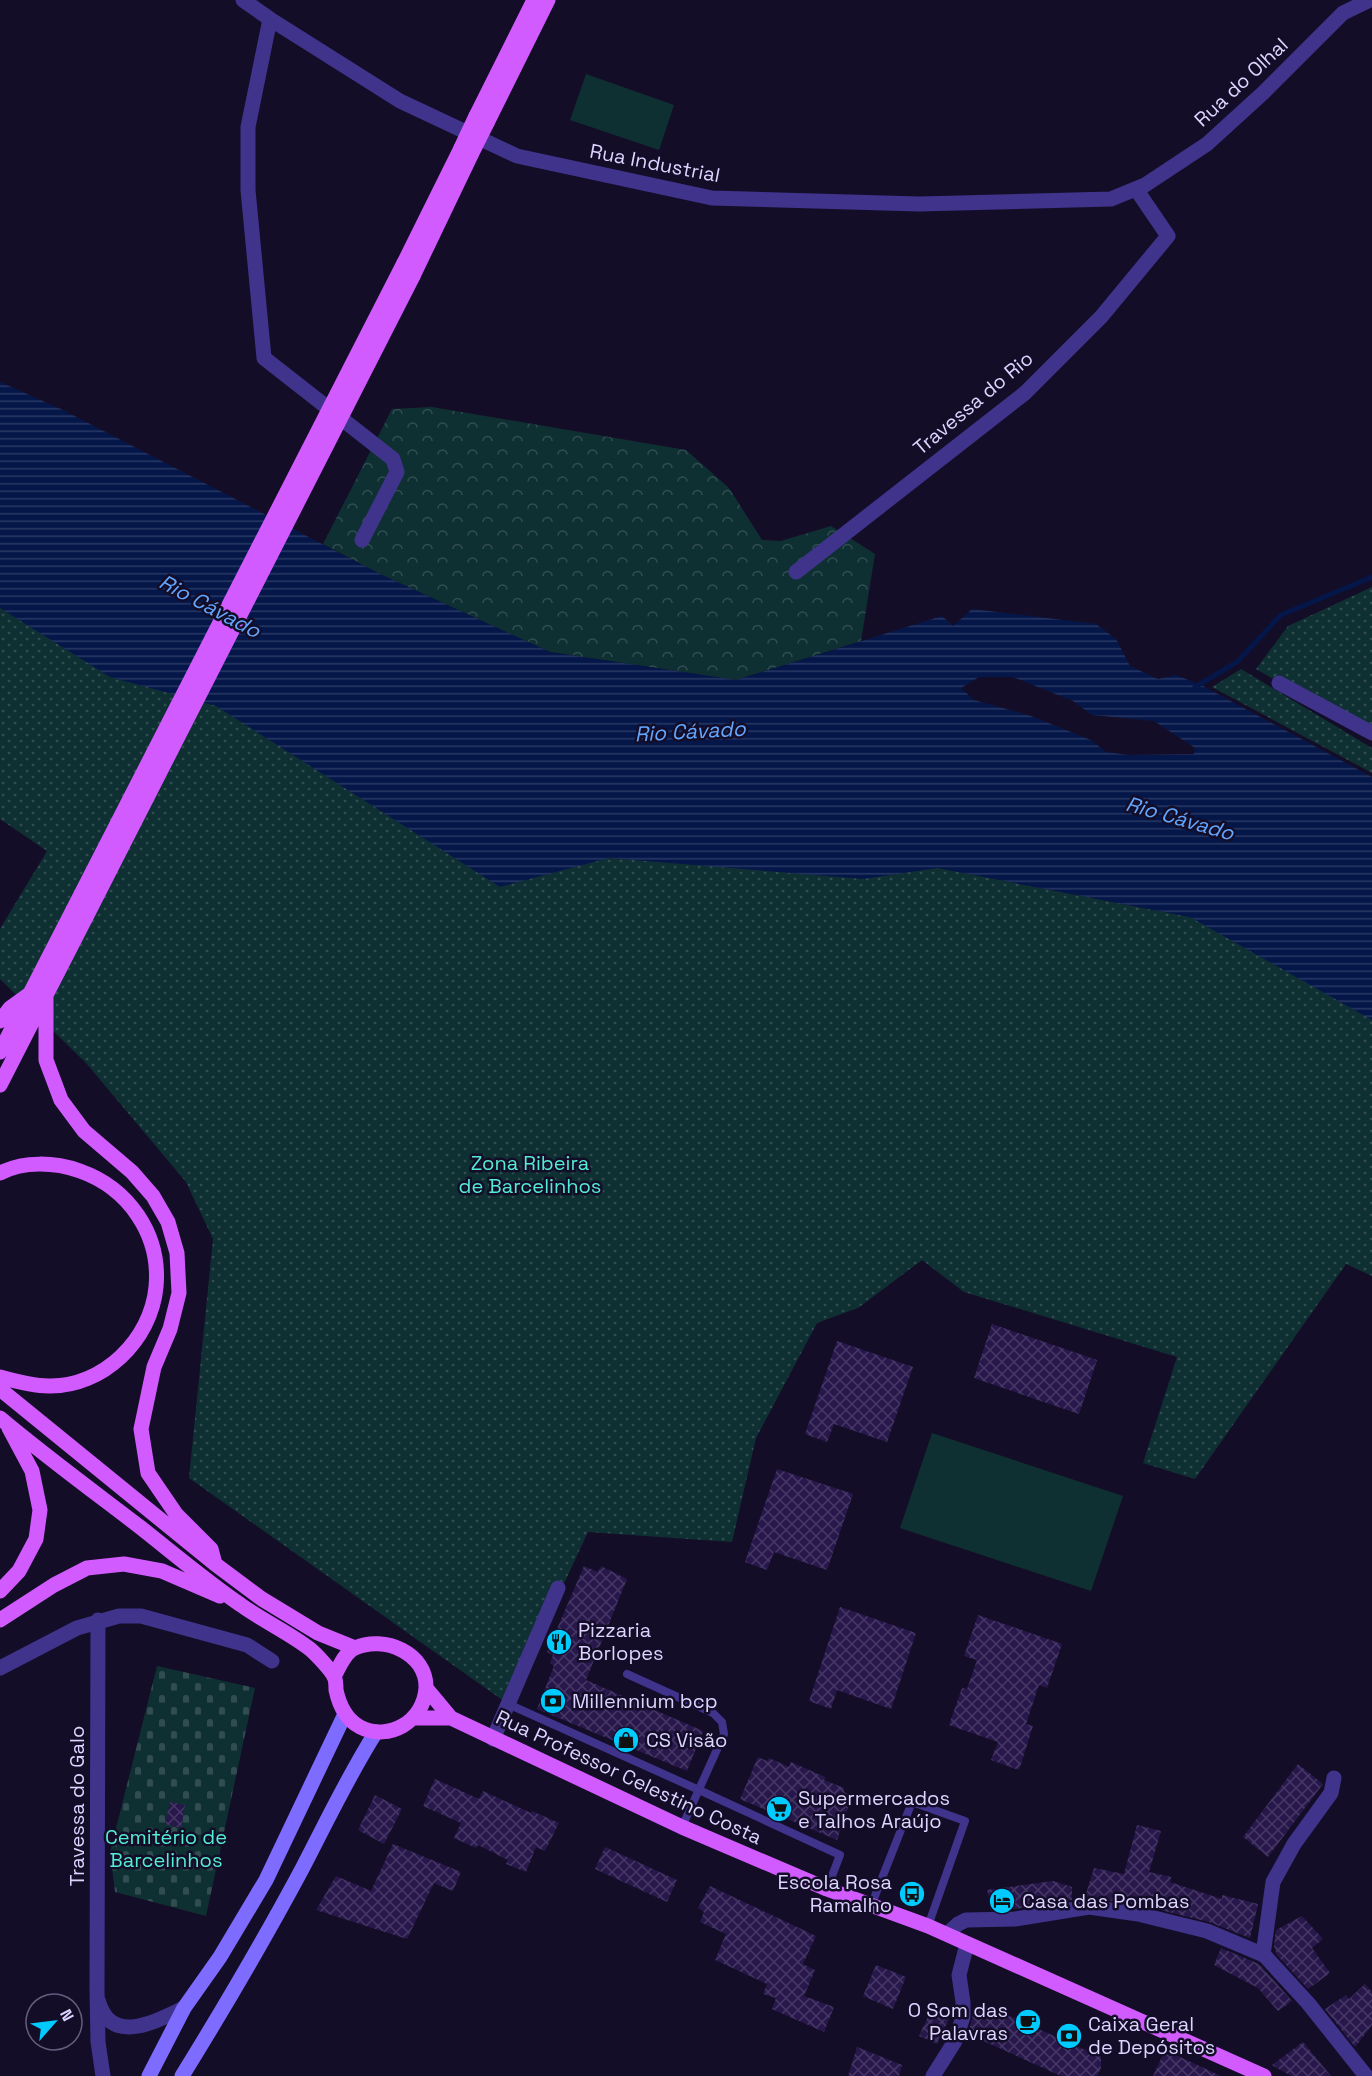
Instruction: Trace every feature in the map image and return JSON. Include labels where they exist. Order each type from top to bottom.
[{"type":"main road","points":[[482,120],[534,0]]},
{"type":"main road","points":[[79,915],[404,263],[548,0]]},
{"type":"main road","points":[[0,1084],[39,992],[413,276],[466,152]]},
{"type":"main road","points":[[0,1022],[10,1008],[39,992]]},
{"type":"main road","points":[[0,1052],[39,992]]},
{"type":"main road","points":[[39,992],[46,1060],[61,1100],[84,1131],[132,1172],[153,1196],[168,1222],[177,1253],[178,1293],[170,1329],[153,1367],[141,1429],[148,1473],[176,1514],[211,1549],[215,1564]]},
{"type":"main road","points":[[0,1173],[30,1165],[62,1164],[98,1177],[126,1198],[144,1226],[155,1256],[156,1287],[151,1311],[139,1334],[123,1357],[102,1372],[79,1382],[49,1386],[0,1377]]},
{"type":"main road","points":[[0,1389],[215,1564],[283,1613],[318,1633],[354,1648],[381,1644],[395,1646],[408,1653],[418,1664],[426,1688],[421,1706],[414,1718],[401,1727],[387,1732],[376,1732],[359,1726],[345,1714],[340,1705],[334,1677],[311,1650],[240,1605],[3,1420]]},
{"type":"main road","points":[[0,1591],[18,1571],[36,1539],[40,1510],[32,1471],[3,1420]]},
{"type":"main road","points":[[0,1620],[54,1585],[87,1568],[124,1564],[162,1571],[240,1605]]},
{"type":"main road","points":[[334,1677],[354,1648]]},
{"type":"main road","name":"Rua Professor Celestino Costa","points":[[426,1688],[451,1718],[682,1827],[827,1889],[947,1934],[1264,2076]]},
{"type":"main road","points":[[149,2076],[184,2008],[219,1957],[266,1880],[345,1714]]},
{"type":"main road","points":[[414,1718],[451,1718]]},
{"type":"main road","points":[[182,2076],[252,1959],[361,1755],[376,1732]]},
{"type":"street","name":"Rua Industrial","points":[[243,0],[270,20],[400,101],[517,156],[712,198],[919,204],[1111,199],[1136,189]]},
{"type":"street","name":"Rua do Olhal","points":[[1136,189],[1207,144],[1263,93],[1343,13],[1370,0]]},
{"type":"street","points":[[270,20],[248,127],[248,190],[264,358],[393,459],[397,472],[362,540]]},
{"type":"street","name":"Travessa do Rio","points":[[796,572],[1025,393],[1101,317],[1168,236],[1136,189]]},
{"type":"street","points":[[1279,683],[1372,733]]},
{"type":"street","points":[[493,1738],[558,1588]]},
{"type":"street","points":[[0,1668],[59,1636],[98,1620],[119,1616],[141,1616],[247,1645],[272,1661]]},
{"type":"street","name":"Travessa do Galo","points":[[98,1620],[97,1991],[98,2042],[103,2076]]},
{"type":"street","points":[[1263,1955],[1274,1882],[1294,1844],[1331,1793],[1334,1778]]},
{"type":"street","points":[[947,1934],[966,1920],[1015,1919],[1089,1908],[1138,1914],[1207,1931],[1263,1955],[1308,2003],[1366,2076]]},
{"type":"street","points":[[933,2076],[955,2040],[963,2017],[959,1975],[968,1944]]},
{"type":"street","name":"Travessa do Galo","points":[[97,1991],[99,2004],[107,2017],[118,2025],[128,2028],[152,2023],[184,2008]]},
{"type":"lane","points":[[627,1674],[705,1708],[722,1722],[724,1734],[682,1827]]},
{"type":"lane","name":"Rua Professor Celestino Costa","points":[[507,1704],[840,1855],[827,1889]]},
{"type":"lane","points":[[871,1906],[912,1802],[965,1821],[928,1926]]},
{"type":"green space","points":[[586,74],[674,105],[659,150],[570,120]]},
{"type":"green space","points":[[432,407],[686,450],[729,488],[762,540],[781,541],[831,526],[875,554],[861,641],[736,680],[550,652],[382,575],[323,544],[392,409]]},
{"type":"green space","points":[[1372,587],[1372,736],[1256,669],[1288,626]]},
{"type":"green space","name":"Zona Ribeira de Barcelinhos","points":[[0,597],[938,868],[1190,917],[1372,997],[1372,1276],[1346,1264],[1195,1479],[1143,1463],[1177,1357],[964,1292],[922,1260],[858,1308],[817,1323],[756,1438],[732,1542],[588,1532],[508,1704],[189,1478],[213,1239],[186,1182],[86,1063],[0,979],[0,929],[47,851],[0,819]]},
{"type":"green space","points":[[1241,669],[1372,748],[1372,773],[1212,687]]},
{"type":"green space","points":[[932,1433],[1123,1496],[1091,1591],[900,1528]]},
{"type":"green space","name":"Cemitério de Barcelinhos","points":[[157,1666],[255,1688],[206,1916],[115,1892],[110,1852]]},
{"type":"water","name":"Rio Cávado","points":[[0,382],[63,410],[382,575],[550,652],[736,680],[942,616],[953,626],[972,609],[1096,624],[1116,639],[1130,666],[1158,679],[1176,675],[1201,685],[1372,777],[1372,1020],[1190,917],[938,868],[863,879],[609,858],[500,887],[216,706],[110,677],[0,608]],"holes":[[[979,677],[1013,677],[1073,701],[1092,715],[1154,721],[1195,748],[1194,754],[1128,755],[1106,752],[1091,740],[1031,716],[974,700],[961,688]]]},
{"type":"building","points":[[992,1324],[1097,1360],[1079,1414],[974,1378]]},
{"type":"building","points":[[837,1341],[913,1367],[887,1442],[834,1424],[827,1442],[805,1434]]},
{"type":"building","points":[[777,1469],[853,1494],[827,1570],[774,1552],[767,1570],[745,1562]]},
{"type":"building","points":[[584,1566],[598,1572],[601,1566],[627,1579],[586,1680],[703,1731],[687,1771],[537,1709],[554,1666],[550,1663],[553,1655],[547,1652]]},
{"type":"building","points":[[840,1607],[916,1633],[891,1709],[837,1690],[831,1709],[809,1701]]},
{"type":"building","points":[[978,1615],[1062,1644],[1047,1688],[1039,1685],[1026,1724],[1033,1726],[1019,1770],[991,1760],[998,1742],[949,1725],[962,1688],[967,1689],[977,1660],[964,1656]]},
{"type":"building","points":[[758,1757],[767,1761],[769,1758],[789,1767],[791,1762],[825,1777],[824,1780],[844,1788],[844,1792],[852,1796],[837,1840],[740,1799]]},
{"type":"building","points":[[1298,1764],[1323,1784],[1268,1857],[1243,1837]]},
{"type":"building","points":[[435,1779],[479,1799],[483,1791],[559,1823],[545,1851],[536,1847],[526,1872],[506,1864],[508,1860],[478,1845],[476,1848],[454,1838],[461,1823],[423,1806]]},
{"type":"building","points":[[375,1795],[402,1809],[384,1844],[358,1830]]},
{"type":"building","points":[[170,1802],[185,1805],[181,1828],[165,1824]]},
{"type":"building","points":[[1137,1825],[1161,1831],[1149,1872],[1171,1877],[1170,1882],[1222,1899],[1222,1895],[1258,1904],[1250,1938],[1209,1922],[1140,1905],[1085,1897],[1094,1868],[1124,1874]]},
{"type":"building","points":[[393,1844],[461,1872],[453,1891],[434,1883],[407,1939],[316,1910],[336,1876],[371,1891]]},
{"type":"building","points":[[605,1847],[677,1880],[667,1902],[595,1869]]},
{"type":"building","points":[[1053,1881],[1072,1887],[1072,1900],[992,1910],[987,1890]]},
{"type":"building","points":[[710,1886],[816,1936],[803,1964],[815,1970],[804,1996],[834,2007],[824,2032],[772,2009],[776,1998],[763,1994],[767,1984],[715,1960],[726,1934],[700,1922],[704,1912],[698,1908]]},
{"type":"building","points":[[1302,1916],[1323,1939],[1312,1948],[1330,1973],[1308,1989],[1277,1955],[1274,1946],[1276,1930]]},
{"type":"building","points":[[1221,1948],[1259,1964],[1292,2001],[1278,2011],[1258,1988],[1214,1965]]},
{"type":"building","points":[[876,1965],[906,1977],[893,2009],[863,1996]]},
{"type":"building","points":[[1365,1984],[1372,1992],[1372,2025],[1355,2047],[1325,2009],[1346,1995],[1349,1999]]},
{"type":"building","points":[[983,2004],[1101,2057],[1101,2068],[1097,2076],[1061,2076],[968,2034],[973,2015]]},
{"type":"building","points":[[931,2010],[949,2019],[937,2044],[919,2036]]},
{"type":"building","points":[[1303,2042],[1331,2076],[1291,2076],[1272,2065]]},
{"type":"building","points":[[857,2047],[902,2065],[899,2076],[848,2076]]},
{"type":"building","points":[[1165,2050],[1221,2076],[1153,2076]]},
{"type":"waterway","points":[[1195,687],[1237,662],[1281,615],[1372,577]]},
{"type":"place","name":"Pizzaria Borlopes","points":[[559,1642]]},
{"type":"place","name":"Millennium bcp","points":[[553,1701]]},
{"type":"place","name":"CS Visão","points":[[626,1740]]},
{"type":"place","name":"Supermercados e Talhos Araújo","points":[[779,1809]]},
{"type":"place","name":"Escola Rosa Ramalho","points":[[912,1894]]},
{"type":"place","name":"Casa das Pombas","points":[[1002,1901]]},
{"type":"place","name":"O Som das Palavras","points":[[1028,2022]]},
{"type":"place","name":"Caixa Geral de Depósitos","points":[[1069,2036]]}]
